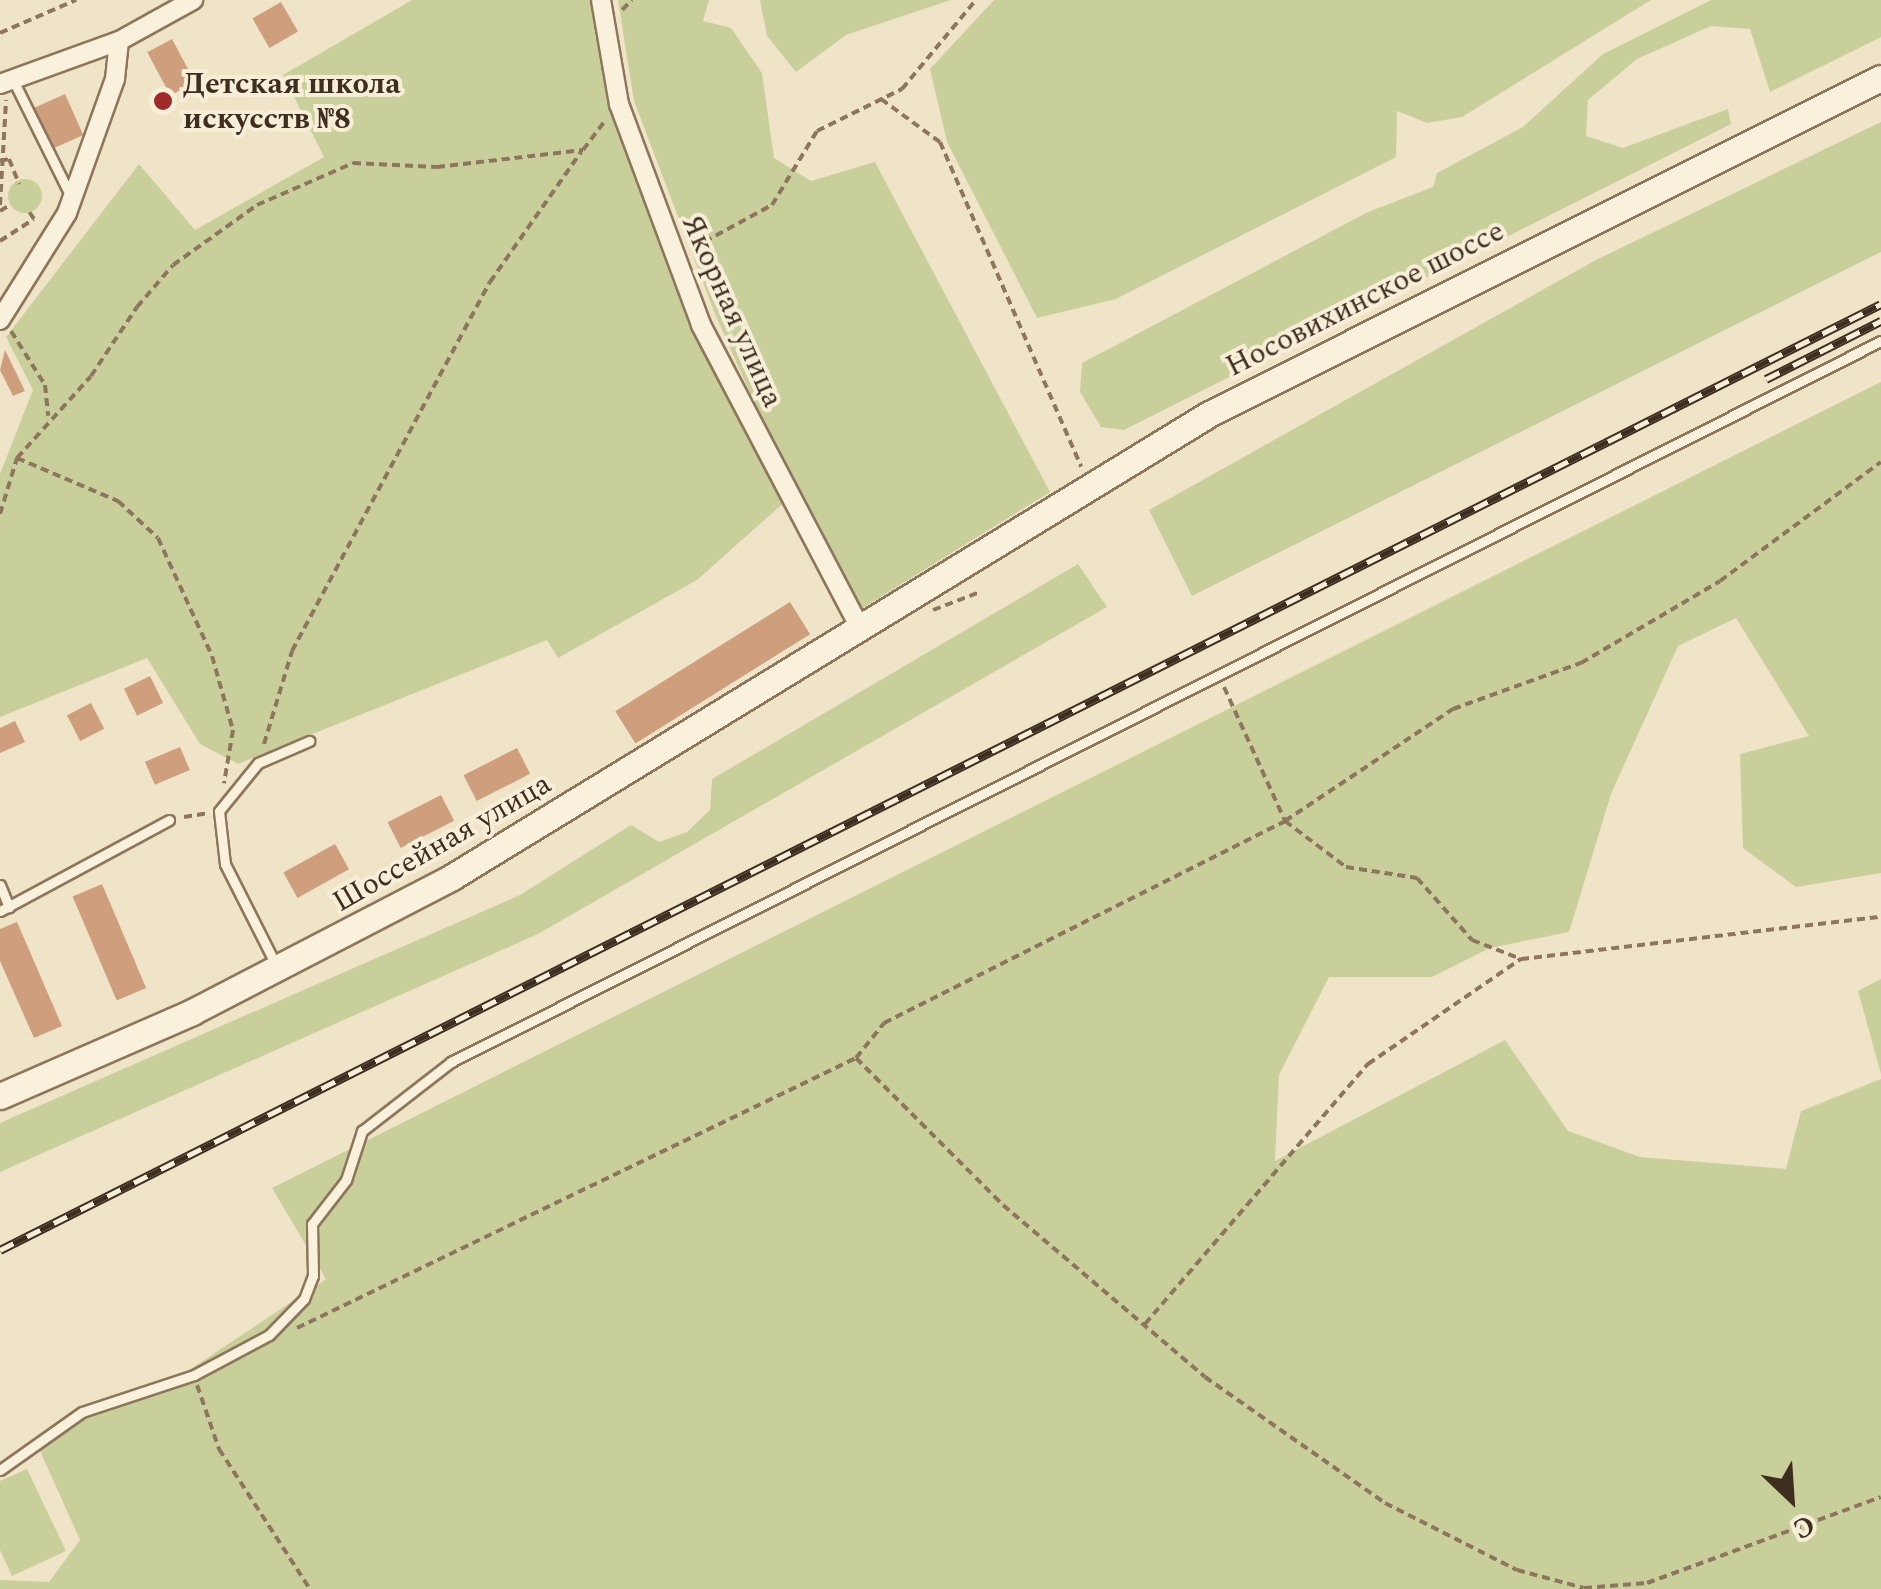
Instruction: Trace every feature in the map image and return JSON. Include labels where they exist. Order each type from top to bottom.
[{"type":"main road","name":"Носовихинское шоссе","points":[[894,606],[1088,486],[1289,372],[1881,78]]},
{"type":"main road","name":"Шоссейная улица","points":[[0,1096],[278,970],[588,796],[894,606]]},
{"type":"street","points":[[7,85],[119,41],[193,0]]},
{"type":"street","name":"Якорная улица","points":[[601,0],[620,104],[701,325],[858,626]]},
{"type":"street","points":[[4,323],[42,263],[70,195],[115,78],[119,41]]},
{"type":"lane","points":[[7,85],[70,195]]},
{"type":"lane","points":[[0,1470],[82,1412],[194,1375],[269,1335],[304,1299],[313,1276],[312,1224],[384,1109],[451,1062],[1881,341]]},
{"type":"lane","points":[[278,970],[225,864],[219,811],[258,763],[308,741]]},
{"type":"lane","points":[[0,886],[4,909],[169,820]]},
{"type":"path","points":[[0,32],[76,0]]},
{"type":"path","points":[[676,258],[772,205],[817,131],[902,89],[976,0]]},
{"type":"path","points":[[7,85],[9,159],[0,208],[10,205]]},
{"type":"path","points":[[882,100],[940,142],[1088,486]]},
{"type":"path","points":[[258,763],[292,651],[490,282],[582,150],[620,104]]},
{"type":"path","points":[[0,514],[16,458],[173,265],[298,183],[353,163],[437,167],[582,150]]},
{"type":"path","points":[[0,161],[9,159]]},
{"type":"path","points":[[9,159],[19,184]]},
{"type":"path","points":[[0,242],[34,219],[28,210]]},
{"type":"path","points":[[4,323],[45,385],[48,419]]},
{"type":"path","points":[[16,458],[118,501],[158,538],[212,656],[233,730],[219,811],[169,820]]},
{"type":"path","points":[[269,1335],[856,1058],[884,1024],[982,968],[1285,821],[1453,709],[1581,663],[1720,581],[1881,462]]},
{"type":"path","points":[[919,615],[980,592]]},
{"type":"path","points":[[1218,674],[1285,821],[1346,868],[1418,878],[1472,940],[1520,959]]},
{"type":"path","points":[[1146,1324],[1368,1064],[1520,959],[1881,917]]},
{"type":"path","points":[[856,1058],[1003,1206],[1146,1324],[1385,1503],[1518,1570],[1584,1588],[1683,1574],[1881,1497]]},
{"type":"path","points":[[194,1375],[218,1448],[310,1589]]},
{"type":"green space","points":[[412,0],[601,0],[619,104],[676,258],[788,499],[697,580],[558,658],[547,640],[238,764],[200,744],[147,658],[0,717],[0,474],[33,390],[6,337],[139,164],[195,230],[324,157],[283,75]]},
{"type":"green space","points":[[618,0],[709,0],[703,21],[731,28],[762,73],[774,158],[811,181],[875,162],[1050,492],[861,609],[798,501],[715,314],[634,101]]},
{"type":"green space","points":[[760,0],[951,0],[846,35],[796,72],[767,36]]},
{"type":"green space","points":[[994,0],[1651,0],[1462,117],[1427,123],[1397,111],[1396,157],[1116,299],[1037,318],[947,142],[930,69]]},
{"type":"green space","points":[[1711,0],[1881,0],[1881,37],[1770,92],[1750,29],[1711,26],[1637,59],[1588,100],[1586,136],[1623,148],[1728,109],[1731,124],[1124,430],[1101,427],[1080,392],[1082,363],[1368,212],[1433,187],[1437,173],[1523,127],[1603,54]]},
{"type":"green space","points":[[1881,122],[1881,252],[1192,596],[1149,510],[1596,260]]},
{"type":"green space","points":[[25,179],[37,184],[42,196],[37,208],[25,213],[13,208],[8,196],[13,184]]},
{"type":"green space","points":[[1881,382],[1881,873],[1796,887],[1743,848],[1740,754],[1809,736],[1736,618],[1678,646],[1611,794],[1569,932],[1490,948],[1432,977],[1329,977],[1279,1075],[1275,1161],[1505,1040],[1568,1131],[1640,1157],[1786,1169],[1801,1111],[1881,1079],[1881,1589],[0,1589],[0,1580],[49,1582],[80,1540],[36,1442],[98,1406],[171,1382],[326,1279],[272,1188]]},
{"type":"green space","points":[[1078,564],[1107,607],[538,934],[0,1172],[0,1123],[520,895],[631,825],[659,842],[687,832],[710,810],[712,779]]},
{"type":"green space","points":[[1881,979],[1881,1074],[1858,991]]},
{"type":"green space","points":[[27,1469],[66,1551],[12,1576],[0,1550],[0,1481]]},
{"type":"building","points":[[281,2],[298,31],[269,48],[252,19]]},
{"type":"building","points":[[172,39],[195,82],[170,95],[147,52]]},
{"type":"building","points":[[65,94],[83,135],[53,149],[35,107]]},
{"type":"building","points":[[5,350],[25,391],[13,396],[0,370]]},
{"type":"building","points":[[790,602],[810,634],[635,743],[615,711]]},
{"type":"building","points":[[150,676],[163,703],[137,716],[124,689]]},
{"type":"building","points":[[91,703],[104,729],[80,741],[67,715]]},
{"type":"building","points":[[15,721],[25,742],[0,753],[0,728]]},
{"type":"building","points":[[180,747],[190,770],[155,785],[145,762]]},
{"type":"building","points":[[517,748],[530,774],[477,801],[464,775]]},
{"type":"building","points":[[441,795],[454,821],[401,848],[388,822]]},
{"type":"building","points":[[335,844],[349,869],[297,898],[283,873]]},
{"type":"building","points":[[102,884],[146,988],[117,1001],[73,897]]},
{"type":"building","points":[[17,922],[62,1026],[34,1038],[0,961],[0,929]]},
{"type":"railway","points":[[0,1250],[1881,304]]},
{"type":"railway","points":[[1766,379],[1881,321]]},
{"type":"place","name":"Детская школа искусств №8","points":[[163,101]]}]
